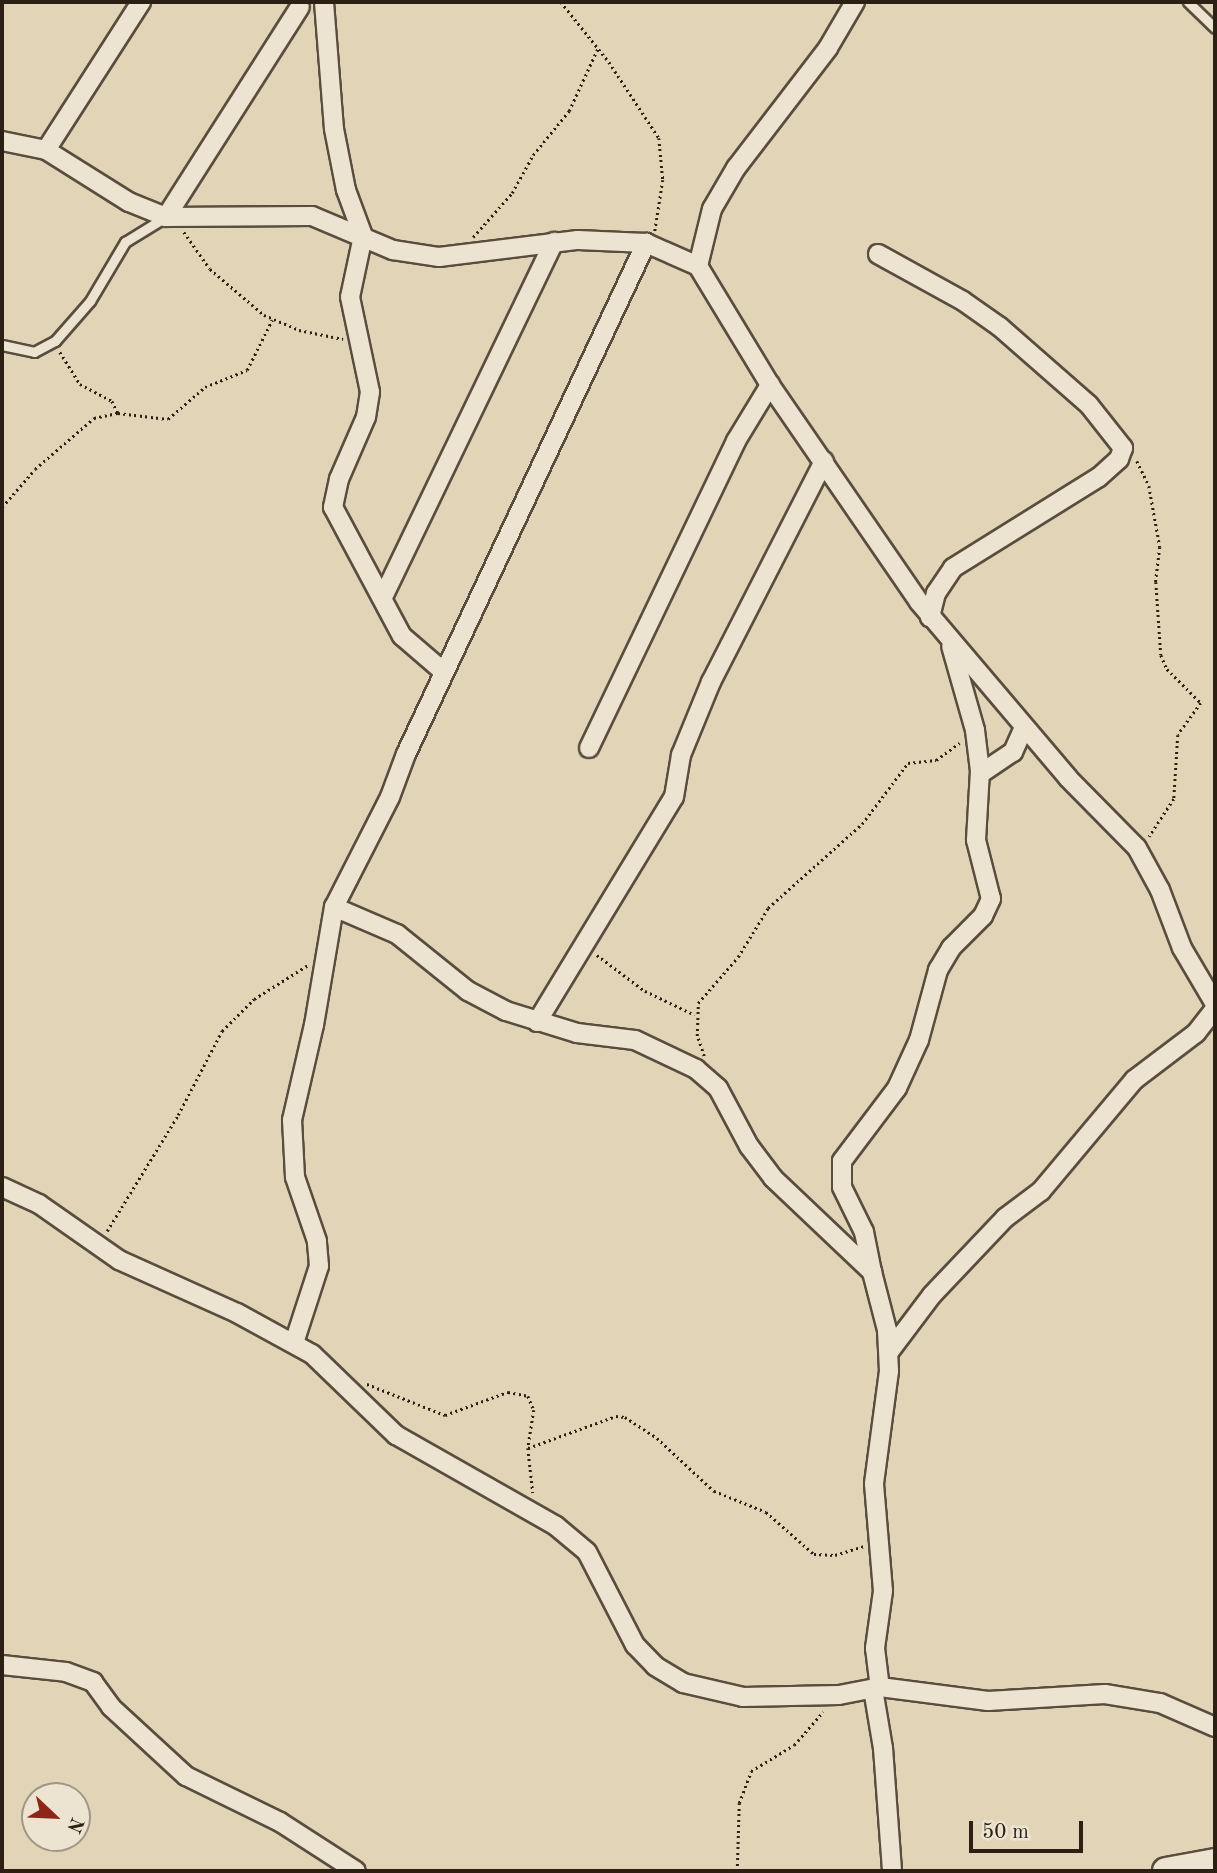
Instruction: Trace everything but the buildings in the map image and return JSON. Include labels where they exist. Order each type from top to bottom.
[{"type":"street","points":[[46,150],[141,2]]},
{"type":"street","points":[[324,2],[334,129],[346,190],[363,236],[349,297],[370,403],[333,507],[384,595],[402,636],[444,672]]},
{"type":"street","points":[[698,266],[712,209],[736,168],[828,48],[855,2]]},
{"type":"street","points":[[170,217],[296,5],[325,22]]},
{"type":"street","points":[[2,141],[46,150],[129,202],[170,217],[312,216],[416,256],[461,255],[554,242],[650,244],[698,266],[770,385],[930,617],[1024,727],[1138,850],[1160,890],[1182,948],[1215,1007],[1196,1033],[1134,1080],[1041,1191],[1005,1218],[932,1295],[889,1352]]},
{"type":"street","points":[[384,595],[554,242]]},
{"type":"street","points":[[294,1343],[319,1266],[317,1241],[295,1177],[292,1120],[334,907],[390,797],[444,672],[650,244]]},
{"type":"street","points":[[878,254],[963,301],[1000,327],[1089,405],[1123,448],[1119,460],[1099,477],[953,568],[936,593],[930,617]]},
{"type":"street","points":[[589,748],[736,441],[770,385]]},
{"type":"street","points":[[537,1023],[674,797],[681,755],[711,682],[824,461]]},
{"type":"street","points":[[892,1871],[875,1648],[883,1591],[878,1542],[875,1450],[889,1352],[864,1232],[842,1187],[840,1171],[849,1151],[909,1065],[944,958],[989,905],[991,892],[976,840],[980,774],[975,730],[950,643]]},
{"type":"street","points":[[980,774],[1013,752],[1024,727]]},
{"type":"street","points":[[334,907],[397,934],[468,991],[537,1023],[578,1033],[635,1040],[696,1069],[713,1083],[748,1146],[774,1178],[872,1272]]},
{"type":"street","points":[[2,1187],[39,1204],[102,1251],[294,1343],[332,1370],[396,1435],[543,1519],[587,1552],[635,1645],[674,1677],[743,1697],[839,1695],[877,1688],[975,1701],[1105,1694],[1160,1703],[1215,1727]]},
{"type":"street","points":[[2,1665],[66,1672],[93,1682],[111,1707],[186,1776],[280,1822],[356,1871]]},
{"type":"street","points":[[1166,1871],[1215,1862]]},
{"type":"lane","points":[[1188,2],[1215,28]]},
{"type":"lane","points":[[2,345],[34,352],[54,341],[90,300],[125,243],[170,217]]},
{"type":"path","points":[[561,2],[598,48],[659,138],[663,180],[650,244]]},
{"type":"path","points":[[461,255],[485,219],[512,193],[533,155],[569,111],[598,48]]},
{"type":"path","points":[[170,217],[210,268],[272,320],[356,342]]},
{"type":"path","points":[[2,507],[85,424],[118,413],[157,421],[178,414],[205,387],[251,367],[272,320]]},
{"type":"path","points":[[54,341],[80,384],[112,401],[118,413]]},
{"type":"path","points":[[1123,448],[1137,460],[1151,498],[1161,555],[1156,582],[1161,655],[1167,668],[1201,703],[1177,740],[1174,799],[1138,850]]},
{"type":"path","points":[[713,1083],[695,1015],[704,994],[738,957],[777,898],[862,824],[908,763],[942,758],[975,730]]},
{"type":"path","points":[[584,945],[645,991],[695,1015]]},
{"type":"path","points":[[102,1251],[112,1219],[178,1115],[222,1031],[254,999],[326,955]]},
{"type":"path","points":[[365,1383],[445,1415],[521,1392],[533,1401],[528,1448],[533,1492],[543,1519]]},
{"type":"path","points":[[528,1448],[616,1416],[625,1417],[657,1438],[715,1491],[766,1512],[814,1554],[835,1555],[878,1542]]},
{"type":"path","points":[[737,1871],[739,1802],[751,1771],[794,1745],[839,1695]]}]
